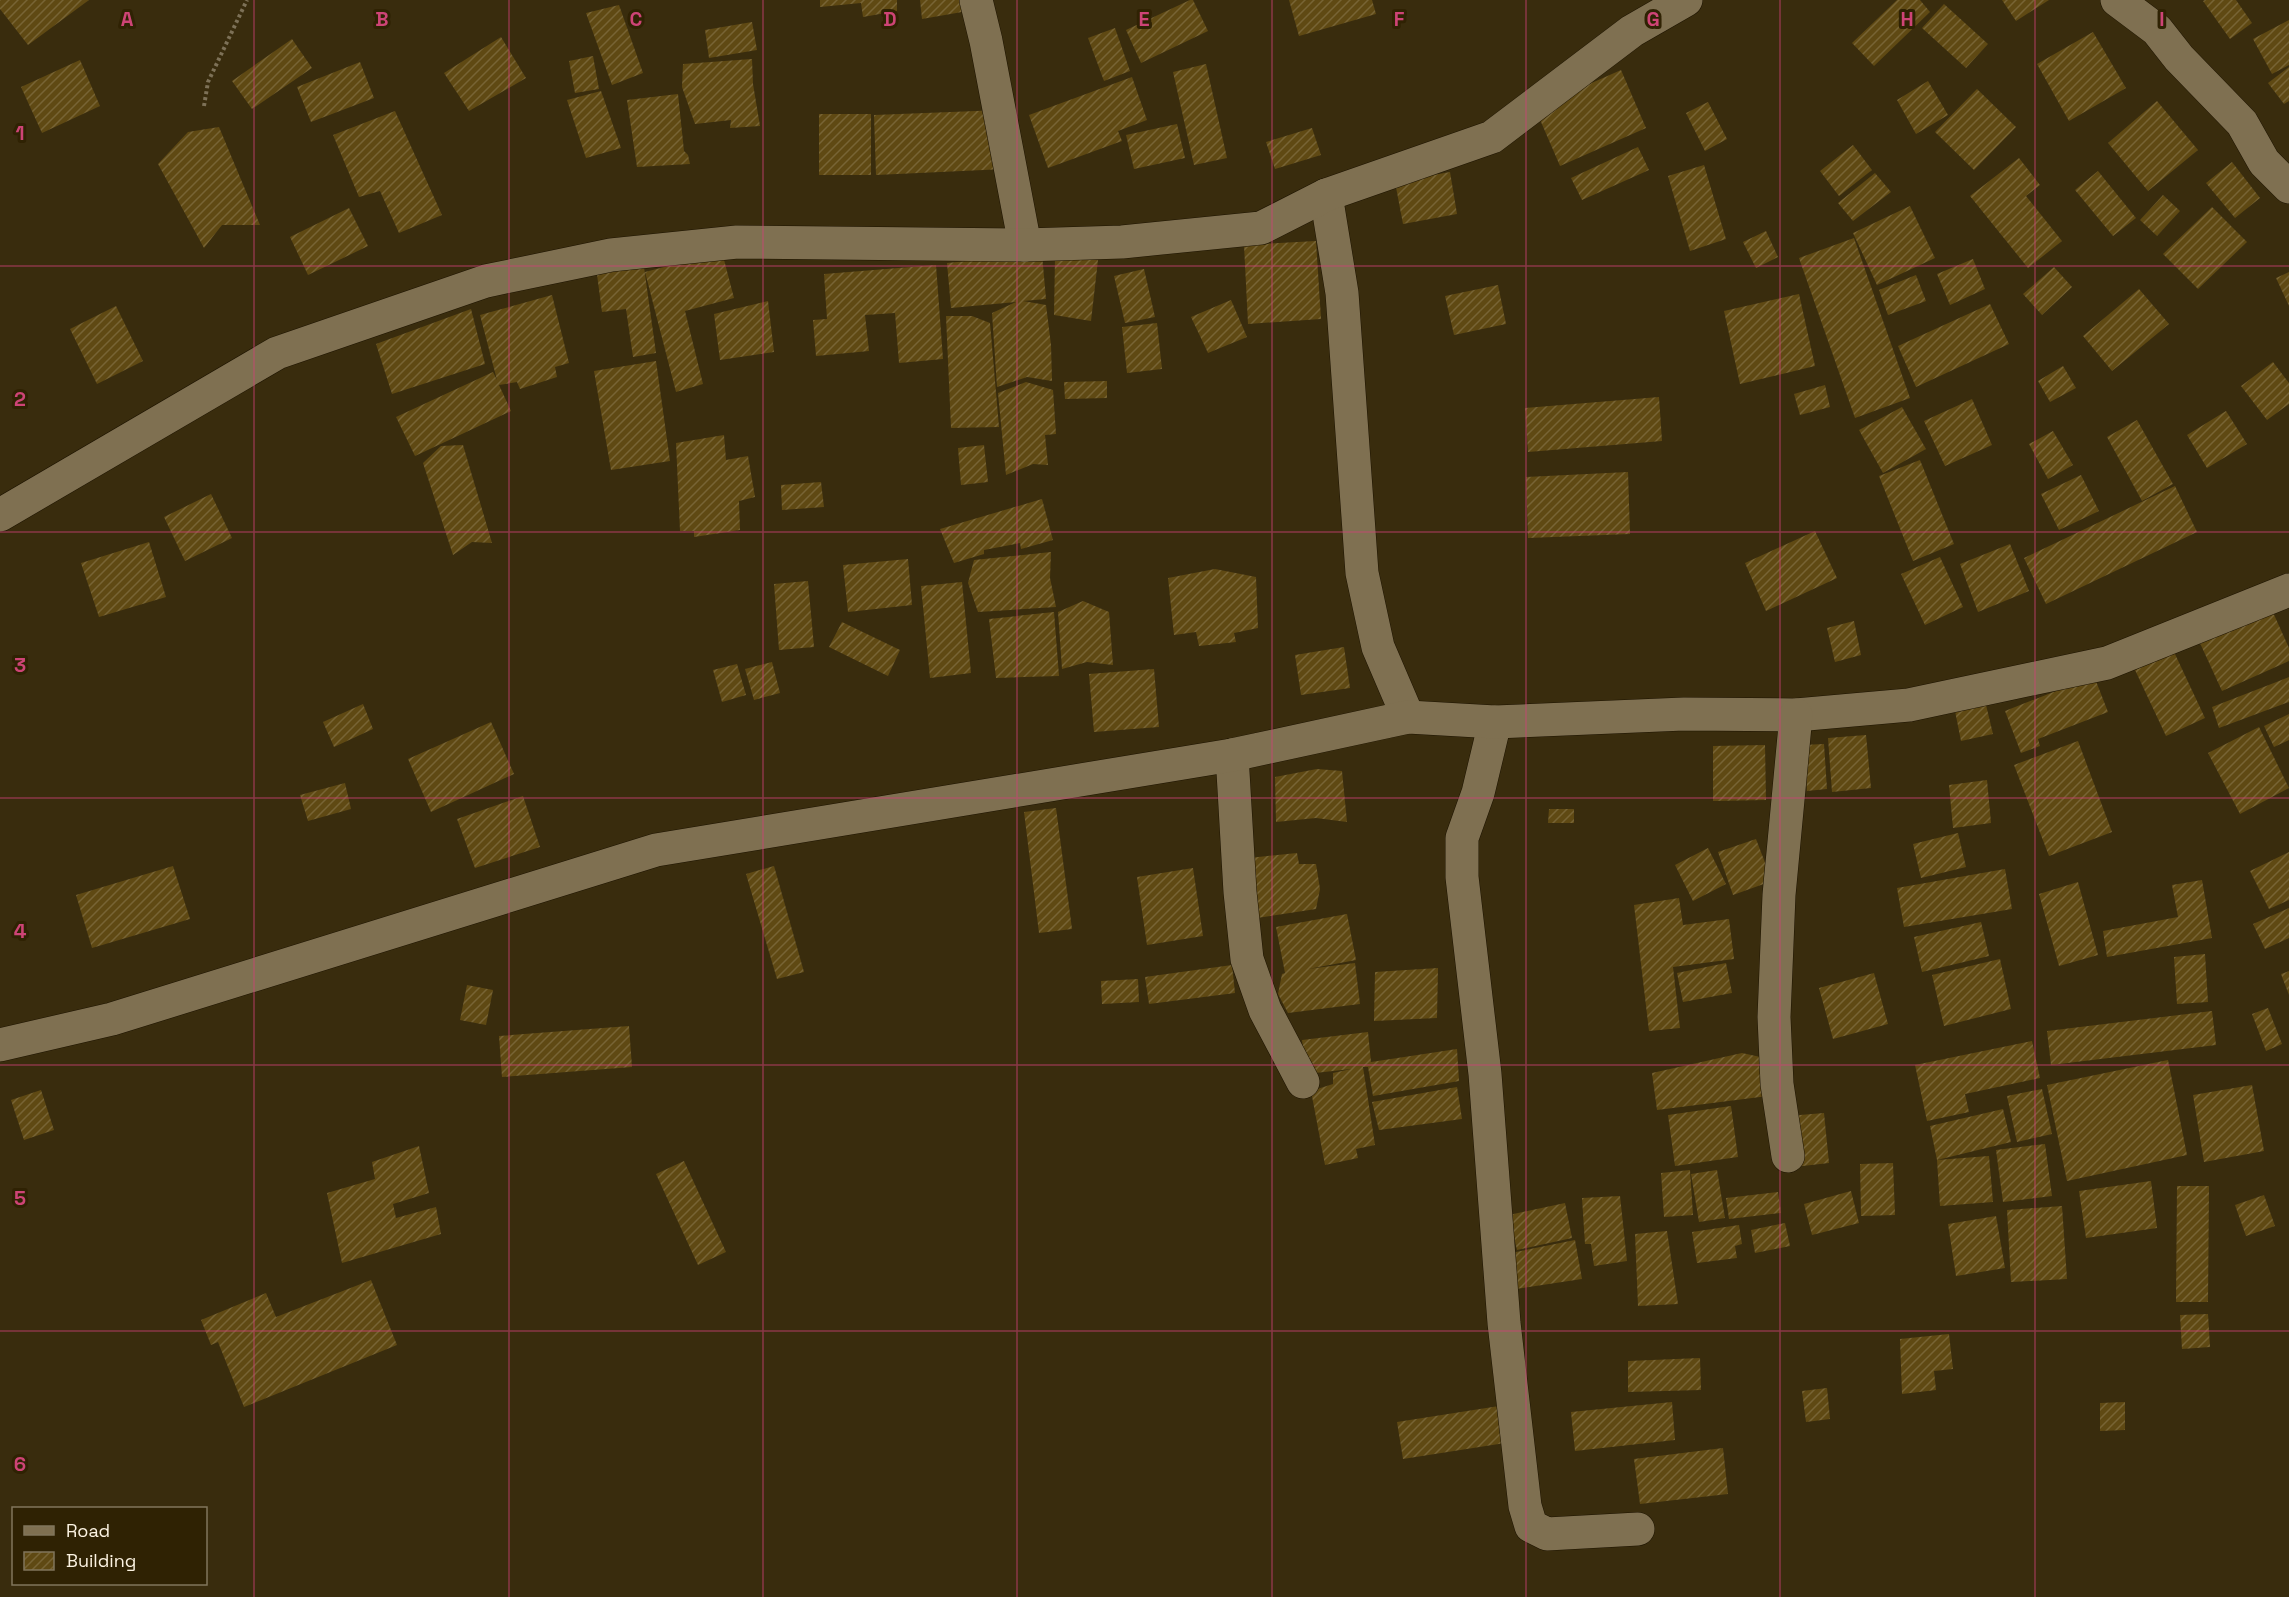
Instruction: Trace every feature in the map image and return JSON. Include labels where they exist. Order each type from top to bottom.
[{"type":"street","points":[[976,0],[1025,245]]},
{"type":"street","points":[[0,515],[277,353],[486,281],[611,255],[737,242],[1025,245],[1122,242],[1261,228],[1326,195],[1492,137],[1632,31],[1686,0]]},
{"type":"street","points":[[2117,0],[2157,30],[2179,58],[2242,123],[2264,162],[2289,187]]},
{"type":"street","points":[[1326,195],[1341,293],[1362,573],[1378,647],[1408,717]]},
{"type":"street","points":[[0,1045],[112,1019],[656,850],[1232,755],[1408,717],[1495,722],[1684,714],[1796,715],[1909,705],[2107,663],[2289,590]]},
{"type":"street","points":[[1788,1156],[1777,1084],[1774,1017],[1779,895],[1796,715]]},
{"type":"street","points":[[1495,722],[1478,793],[1462,838],[1462,877],[1485,1074],[1504,1323],[1525,1506],[1531,1526],[1547,1534],[1638,1529]]},
{"type":"street","points":[[1232,755],[1240,892],[1247,959],[1265,1010],[1302,1082]]},
{"type":"path","points":[[204,106],[208,82],[247,0]]},
{"type":"building","points":[[0,0],[89,0],[28,45],[0,9]]},
{"type":"building","points":[[820,0],[897,0],[897,11],[863,17],[861,3],[820,7]]},
{"type":"building","points":[[920,0],[960,0],[962,12],[922,19]]},
{"type":"building","points":[[1193,0],[1208,31],[1141,63],[1126,30]]},
{"type":"building","points":[[1289,0],[1372,0],[1376,14],[1299,36]]},
{"type":"building","points":[[1897,0],[1920,0],[1930,12],[1874,66],[1852,43]]},
{"type":"building","points":[[2002,0],[2049,0],[2016,21]]},
{"type":"building","points":[[2236,0],[2252,23],[2230,39],[2203,1]]},
{"type":"building","points":[[1944,4],[1988,44],[1966,68],[1922,28]]},
{"type":"building","points":[[619,5],[643,73],[612,85],[586,13]]},
{"type":"building","points":[[2289,20],[2289,65],[2272,74],[2253,39]]},
{"type":"building","points":[[752,22],[757,50],[709,58],[705,30]]},
{"type":"building","points":[[1115,28],[1130,71],[1104,81],[1088,38]]},
{"type":"building","points":[[2093,32],[2126,88],[2069,121],[2037,64]]},
{"type":"building","points":[[501,37],[526,78],[469,111],[444,73]]},
{"type":"building","points":[[292,39],[312,68],[252,109],[232,81]]},
{"type":"building","points":[[593,56],[599,89],[575,93],[569,61]]},
{"type":"building","points":[[752,59],[753,84],[760,126],[730,128],[731,120],[695,124],[682,87],[683,64]]},
{"type":"building","points":[[80,60],[100,106],[42,133],[21,87]]},
{"type":"building","points":[[360,62],[374,98],[311,122],[297,87]]},
{"type":"building","points":[[1206,64],[1227,158],[1194,165],[1173,72]]},
{"type":"building","points":[[2289,67],[2289,101],[2284,104],[2268,83]]},
{"type":"building","points":[[1621,70],[1646,128],[1560,166],[1535,108]]},
{"type":"building","points":[[1132,77],[1147,120],[1118,131],[1122,141],[1048,168],[1029,115]]},
{"type":"building","points":[[1928,81],[1948,115],[1916,134],[1897,100]]},
{"type":"building","points":[[1977,89],[2016,127],[1974,170],[1935,132]]},
{"type":"building","points":[[601,91],[621,148],[586,158],[567,100]]},
{"type":"building","points":[[678,94],[684,151],[688,155],[690,164],[637,167],[627,100]]},
{"type":"building","points":[[2157,101],[2198,150],[2148,191],[2108,143]]},
{"type":"building","points":[[1708,102],[1727,139],[1705,151],[1686,113]]},
{"type":"building","points":[[1002,110],[1005,169],[876,175],[874,115]]},
{"type":"building","points":[[395,111],[442,215],[399,233],[380,191],[359,197],[333,135]]},
{"type":"building","points":[[819,114],[871,114],[871,175],[819,175]]},
{"type":"building","points":[[1177,124],[1185,158],[1134,169],[1126,135]]},
{"type":"building","points":[[219,127],[260,225],[222,225],[204,248],[158,164],[188,132]]},
{"type":"building","points":[[1312,128],[1321,155],[1275,169],[1266,142]]},
{"type":"building","points":[[1853,145],[1872,170],[1839,196],[1820,171]]},
{"type":"building","points":[[1638,147],[1649,170],[1582,200],[1571,178]]},
{"type":"building","points":[[2019,158],[2040,185],[2026,196],[2062,241],[2028,268],[1970,196]]},
{"type":"building","points":[[2232,162],[2260,198],[2235,218],[2206,183]]},
{"type":"building","points":[[1704,165],[1726,239],[1690,251],[1668,176]]},
{"type":"building","points":[[2098,171],[2136,218],[2113,236],[2075,190]]},
{"type":"building","points":[[1450,172],[1457,214],[1403,224],[1395,182]]},
{"type":"building","points":[[1875,173],[1891,192],[1853,221],[1838,203]]},
{"type":"building","points":[[2163,195],[2180,211],[2157,236],[2140,220]]},
{"type":"building","points":[[1910,206],[1935,258],[1877,285],[1853,233]]},
{"type":"building","points":[[2212,207],[2247,242],[2198,289],[2163,254]]},
{"type":"building","points":[[349,208],[368,246],[308,275],[290,237]]},
{"type":"building","points":[[1766,231],[1778,257],[1756,268],[1743,242]]},
{"type":"building","points":[[1854,238],[1910,398],[1855,418],[1799,258]]},
{"type":"building","points":[[1316,241],[1321,319],[1248,324],[1244,245]]},
{"type":"building","points":[[722,252],[734,298],[685,311],[703,384],[676,392],[645,272]]},
{"type":"building","points":[[1042,254],[1046,299],[1023,301],[1046,305],[1051,345],[1052,381],[1027,377],[997,387],[992,313],[1016,302],[951,308],[947,263]]},
{"type":"building","points":[[1055,258],[1098,260],[1091,321],[1054,315]]},
{"type":"building","points":[[1973,259],[1985,289],[1950,305],[1937,274]]},
{"type":"building","points":[[643,260],[656,353],[633,357],[626,309],[602,312],[596,267]]},
{"type":"building","points":[[936,265],[943,359],[899,363],[895,313],[865,315],[869,351],[816,356],[813,320],[827,319],[824,274]]},
{"type":"building","points":[[2054,267],[2072,287],[2042,315],[2023,294]]},
{"type":"building","points":[[1144,269],[1155,317],[1125,323],[1114,276]]},
{"type":"building","points":[[2289,272],[2289,306],[2276,278]]},
{"type":"building","points":[[1916,275],[1926,301],[1888,315],[1879,290]]},
{"type":"building","points":[[1498,285],[1506,324],[1454,335],[1445,296]]},
{"type":"building","points":[[2139,289],[2169,324],[2112,371],[2083,336]]},
{"type":"building","points":[[1799,294],[1815,366],[1740,384],[1724,311]]},
{"type":"building","points":[[552,295],[569,363],[555,367],[557,377],[520,389],[517,382],[499,385],[511,411],[415,456],[396,417],[493,372],[497,380],[480,315]]},
{"type":"building","points":[[1231,300],[1247,337],[1208,353],[1191,317]]},
{"type":"building","points":[[768,301],[774,352],[720,360],[714,314]]},
{"type":"building","points":[[1990,304],[2009,344],[1916,387],[1898,346]]},
{"type":"building","points":[[116,306],[143,361],[97,384],[70,329]]},
{"type":"building","points":[[471,309],[485,364],[392,394],[376,344]]},
{"type":"building","points":[[946,316],[972,316],[990,323],[999,427],[951,428]]},
{"type":"building","points":[[1157,323],[1162,369],[1127,373],[1122,327]]},
{"type":"building","points":[[656,361],[670,461],[611,470],[594,371]]},
{"type":"building","points":[[2273,362],[2289,383],[2289,404],[2267,420],[2241,386]]},
{"type":"building","points":[[2063,366],[2076,388],[2050,402],[2038,381]]},
{"type":"building","points":[[1107,381],[1107,398],[1065,399],[1064,382]]},
{"type":"building","points":[[1026,382],[1053,390],[1056,434],[1045,435],[1048,465],[1033,464],[1006,475],[998,393]]},
{"type":"building","points":[[1825,385],[1830,407],[1800,415],[1794,394]]},
{"type":"building","points":[[1659,397],[1662,441],[1528,452],[1525,408]]},
{"type":"building","points":[[1972,399],[1992,445],[1945,466],[1924,421]]},
{"type":"building","points":[[1902,407],[1926,449],[1883,473],[1859,430]]},
{"type":"building","points":[[2226,411],[2247,444],[2207,468],[2187,435]]},
{"type":"building","points":[[2137,420],[2173,484],[2142,501],[2107,437]]},
{"type":"building","points":[[2053,431],[2073,465],[2048,479],[2029,444]]},
{"type":"building","points":[[724,435],[726,460],[748,456],[755,497],[739,501],[740,530],[694,537],[694,531],[680,531],[676,443]]},
{"type":"building","points":[[463,445],[492,543],[472,542],[453,555],[423,463],[441,446]]},
{"type":"building","points":[[984,445],[988,482],[961,485],[958,448]]},
{"type":"building","points":[[1920,460],[1954,544],[1913,561],[1879,476]]},
{"type":"building","points":[[1628,472],[1630,534],[1528,538],[1526,477]]},
{"type":"building","points":[[2081,475],[2099,511],[2059,530],[2041,494]]},
{"type":"building","points":[[821,482],[824,507],[782,510],[781,485]]},
{"type":"building","points":[[2175,486],[2197,532],[2046,604],[2024,558]]},
{"type":"building","points":[[211,494],[232,538],[185,561],[164,517]]},
{"type":"building","points":[[1042,499],[1053,540],[1021,549],[1020,543],[984,550],[984,554],[954,563],[940,529]]},
{"type":"building","points":[[1815,531],[1837,578],[1766,611],[1745,563]]},
{"type":"building","points":[[149,542],[166,597],[99,617],[81,563]]},
{"type":"building","points":[[2010,544],[2029,591],[1978,612],[1960,564]]},
{"type":"building","points":[[1051,552],[1050,578],[1056,607],[978,612],[968,583],[974,560]]},
{"type":"building","points":[[1940,557],[1963,607],[1925,625],[1901,574]]},
{"type":"building","points":[[908,559],[912,605],[848,612],[843,565]]},
{"type":"building","points":[[1215,569],[1256,577],[1258,628],[1234,633],[1236,642],[1199,646],[1196,632],[1174,635],[1168,578]]},
{"type":"building","points":[[808,581],[814,647],[779,650],[774,584]]},
{"type":"building","points":[[962,582],[971,673],[930,678],[921,586]]},
{"type":"building","points":[[1083,601],[1109,612],[1113,665],[1087,662],[1062,669],[1058,612]]},
{"type":"building","points":[[2271,608],[2289,648],[2289,661],[2222,691],[2199,641]]},
{"type":"building","points":[[1054,612],[1059,676],[996,678],[989,619]]},
{"type":"building","points":[[1854,621],[1861,655],[1835,662],[1827,628]]},
{"type":"building","points":[[842,622],[900,650],[888,676],[829,647]]},
{"type":"building","points":[[1344,647],[1350,688],[1301,695],[1295,655]]},
{"type":"building","points":[[2174,652],[2205,718],[2166,736],[2135,670]]},
{"type":"building","points":[[772,662],[780,693],[754,700],[745,669]]},
{"type":"building","points":[[737,664],[746,695],[722,702],[713,670]]},
{"type":"building","points":[[1154,669],[1159,727],[1094,732],[1089,674]]},
{"type":"building","points":[[2094,676],[2108,712],[2038,739],[2040,746],[2021,753],[2005,711]]},
{"type":"building","points":[[2289,677],[2289,702],[2219,728],[2212,707]]},
{"type":"building","points":[[363,704],[373,729],[334,747],[323,722]]},
{"type":"building","points":[[1986,705],[1993,734],[1961,741],[1955,711]]},
{"type":"building","points":[[2289,714],[2289,740],[2274,747],[2264,726]]},
{"type":"building","points":[[491,722],[514,774],[431,812],[408,759]]},
{"type":"building","points":[[2259,727],[2289,788],[2240,814],[2208,753]]},
{"type":"building","points":[[1866,735],[1871,788],[1832,792],[1828,738]]},
{"type":"building","points":[[2078,741],[2112,832],[2049,856],[2014,765]]},
{"type":"building","points":[[1824,744],[1827,789],[1807,791],[1803,745]]},
{"type":"building","points":[[1765,745],[1766,800],[1713,801],[1713,746]]},
{"type":"building","points":[[1317,769],[1342,771],[1347,822],[1316,818],[1276,822],[1275,777]]},
{"type":"building","points":[[1987,780],[1991,823],[1953,828],[1949,785]]},
{"type":"building","points":[[345,783],[351,809],[308,821],[300,795]]},
{"type":"building","points":[[523,796],[540,847],[475,868],[457,819]]},
{"type":"building","points":[[1056,808],[1072,929],[1039,933],[1024,812]]},
{"type":"building","points":[[1549,809],[1574,809],[1574,823],[1548,823]]},
{"type":"building","points":[[1958,833],[1966,867],[1921,878],[1913,844]]},
{"type":"building","points":[[1756,839],[1772,881],[1733,895],[1718,852]]},
{"type":"building","points":[[1708,848],[1726,884],[1693,901],[1675,865]]},
{"type":"building","points":[[2289,852],[2289,900],[2269,909],[2250,871]]},
{"type":"building","points":[[1297,853],[1299,864],[1316,864],[1320,889],[1316,909],[1257,918],[1249,858]]},
{"type":"building","points":[[173,866],[190,919],[92,948],[76,895]]},
{"type":"building","points":[[774,866],[804,972],[777,979],[746,874]]},
{"type":"building","points":[[1193,868],[1203,936],[1147,945],[1137,877]]},
{"type":"building","points":[[2005,869],[2012,909],[1904,927],[1897,888]]},
{"type":"building","points":[[2202,880],[2212,938],[2107,957],[2103,931],[2178,917],[2172,885]]},
{"type":"building","points":[[2078,882],[2098,955],[2059,966],[2039,894]]},
{"type":"building","points":[[1679,898],[1683,925],[1729,919],[1734,959],[1673,967],[1680,1028],[1649,1031],[1634,905]]},
{"type":"building","points":[[2289,908],[2289,938],[2265,949],[2253,924]]},
{"type":"building","points":[[1347,914],[1356,960],[1308,969],[1355,963],[1360,1004],[1288,1013],[1278,994],[1282,974],[1285,973],[1276,927]]},
{"type":"building","points":[[1981,922],[1989,956],[1922,972],[1914,937]]},
{"type":"building","points":[[2205,954],[2208,1002],[2177,1004],[2174,957]]},
{"type":"building","points":[[2000,959],[2011,1009],[1944,1026],[1932,975]]},
{"type":"building","points":[[1726,963],[1732,993],[1683,1002],[1677,973]]},
{"type":"building","points":[[1232,965],[1235,993],[1149,1004],[1145,977]]},
{"type":"building","points":[[1438,968],[1437,1018],[1374,1021],[1375,972]]},
{"type":"building","points":[[2289,971],[2289,995],[2281,974]]},
{"type":"building","points":[[1874,973],[1888,1024],[1833,1039],[1819,988]]},
{"type":"building","points":[[1138,979],[1139,1002],[1102,1004],[1101,981]]},
{"type":"building","points":[[467,985],[493,990],[486,1025],[460,1020]]},
{"type":"building","points":[[2268,1008],[2282,1044],[2266,1051],[2252,1014]]},
{"type":"building","points":[[2212,1011],[2216,1045],[2051,1065],[2047,1031]]},
{"type":"building","points":[[629,1026],[632,1067],[502,1077],[499,1036]]},
{"type":"building","points":[[1368,1032],[1371,1062],[1457,1049],[1459,1081],[1373,1096],[1368,1067],[1363,1067],[1375,1145],[1356,1149],[1358,1158],[1325,1165],[1311,1091],[1333,1084],[1333,1073],[1351,1069],[1306,1074],[1302,1040]]},
{"type":"building","points":[[2032,1041],[2040,1078],[1965,1094],[1969,1112],[1927,1121],[1915,1065]]},
{"type":"building","points":[[1742,1053],[1765,1058],[1768,1096],[1657,1110],[1652,1073]]},
{"type":"building","points":[[2168,1060],[2187,1155],[2067,1181],[2047,1085]]},
{"type":"building","points":[[2252,1085],[2264,1151],[2204,1162],[2193,1095]]},
{"type":"building","points":[[1457,1087],[1462,1119],[1379,1130],[1372,1102]]},
{"type":"building","points":[[2042,1089],[2052,1134],[2017,1142],[2007,1096]]},
{"type":"building","points":[[41,1090],[54,1130],[24,1140],[11,1100]]},
{"type":"building","points":[[1731,1106],[1738,1157],[1675,1166],[1668,1115]]},
{"type":"building","points":[[2003,1109],[2011,1142],[1937,1160],[1930,1126]]},
{"type":"building","points":[[1824,1113],[1829,1163],[1794,1167],[1788,1116]]},
{"type":"building","points":[[2045,1144],[2052,1196],[2003,1202],[1996,1150]]},
{"type":"building","points":[[419,1146],[429,1193],[393,1204],[396,1218],[436,1207],[441,1234],[342,1263],[327,1193],[375,1179],[372,1162]]},
{"type":"building","points":[[1989,1156],[1993,1202],[1940,1206],[1937,1160]]},
{"type":"building","points":[[684,1161],[726,1252],[698,1265],[656,1174]]},
{"type":"building","points":[[1893,1163],[1895,1215],[1861,1216],[1860,1164]]},
{"type":"building","points":[[1690,1170],[1693,1215],[1664,1217],[1661,1173]]},
{"type":"building","points":[[1717,1170],[1725,1218],[1699,1222],[1691,1174]]},
{"type":"building","points":[[2151,1181],[2157,1228],[2086,1238],[2079,1191]]},
{"type":"building","points":[[2177,1186],[2209,1186],[2208,1302],[2176,1302]]},
{"type":"building","points":[[1851,1191],[1859,1223],[1812,1235],[1804,1204]]},
{"type":"building","points":[[1778,1192],[1781,1213],[1729,1219],[1726,1198]]},
{"type":"building","points":[[2264,1195],[2275,1226],[2246,1236],[2235,1205]]},
{"type":"building","points":[[1620,1196],[1627,1261],[1594,1266],[1591,1244],[1585,1244],[1582,1198]]},
{"type":"building","points":[[1565,1203],[1572,1238],[1517,1250],[1509,1215]]},
{"type":"building","points":[[2062,1206],[2067,1279],[2011,1282],[2007,1210]]},
{"type":"building","points":[[1996,1216],[2005,1268],[1956,1276],[1948,1224]]},
{"type":"building","points":[[1785,1223],[1790,1246],[1755,1253],[1751,1230]]},
{"type":"building","points":[[1739,1225],[1742,1244],[1735,1246],[1737,1258],[1697,1263],[1692,1232]]},
{"type":"building","points":[[1667,1231],[1678,1304],[1638,1306],[1635,1234]]},
{"type":"building","points":[[1575,1240],[1582,1279],[1516,1289],[1511,1253]]},
{"type":"building","points":[[371,1280],[397,1345],[244,1407],[218,1342],[211,1345],[201,1320],[266,1293],[276,1317]]},
{"type":"building","points":[[2208,1314],[2210,1347],[2182,1349],[2180,1315]]},
{"type":"building","points":[[1949,1334],[1953,1369],[1934,1371],[1936,1390],[1902,1394],[1900,1339]]},
{"type":"building","points":[[1700,1358],[1701,1390],[1628,1392],[1628,1361]]},
{"type":"building","points":[[1827,1388],[1830,1419],[1806,1422],[1802,1391]]},
{"type":"building","points":[[1672,1402],[1675,1440],[1575,1451],[1571,1412]]},
{"type":"building","points":[[2125,1402],[2125,1430],[2100,1431],[2100,1403]]},
{"type":"building","points":[[1499,1406],[1505,1443],[1403,1459],[1397,1422]]},
{"type":"building","points":[[1723,1448],[1728,1494],[1640,1504],[1634,1459]]}]
